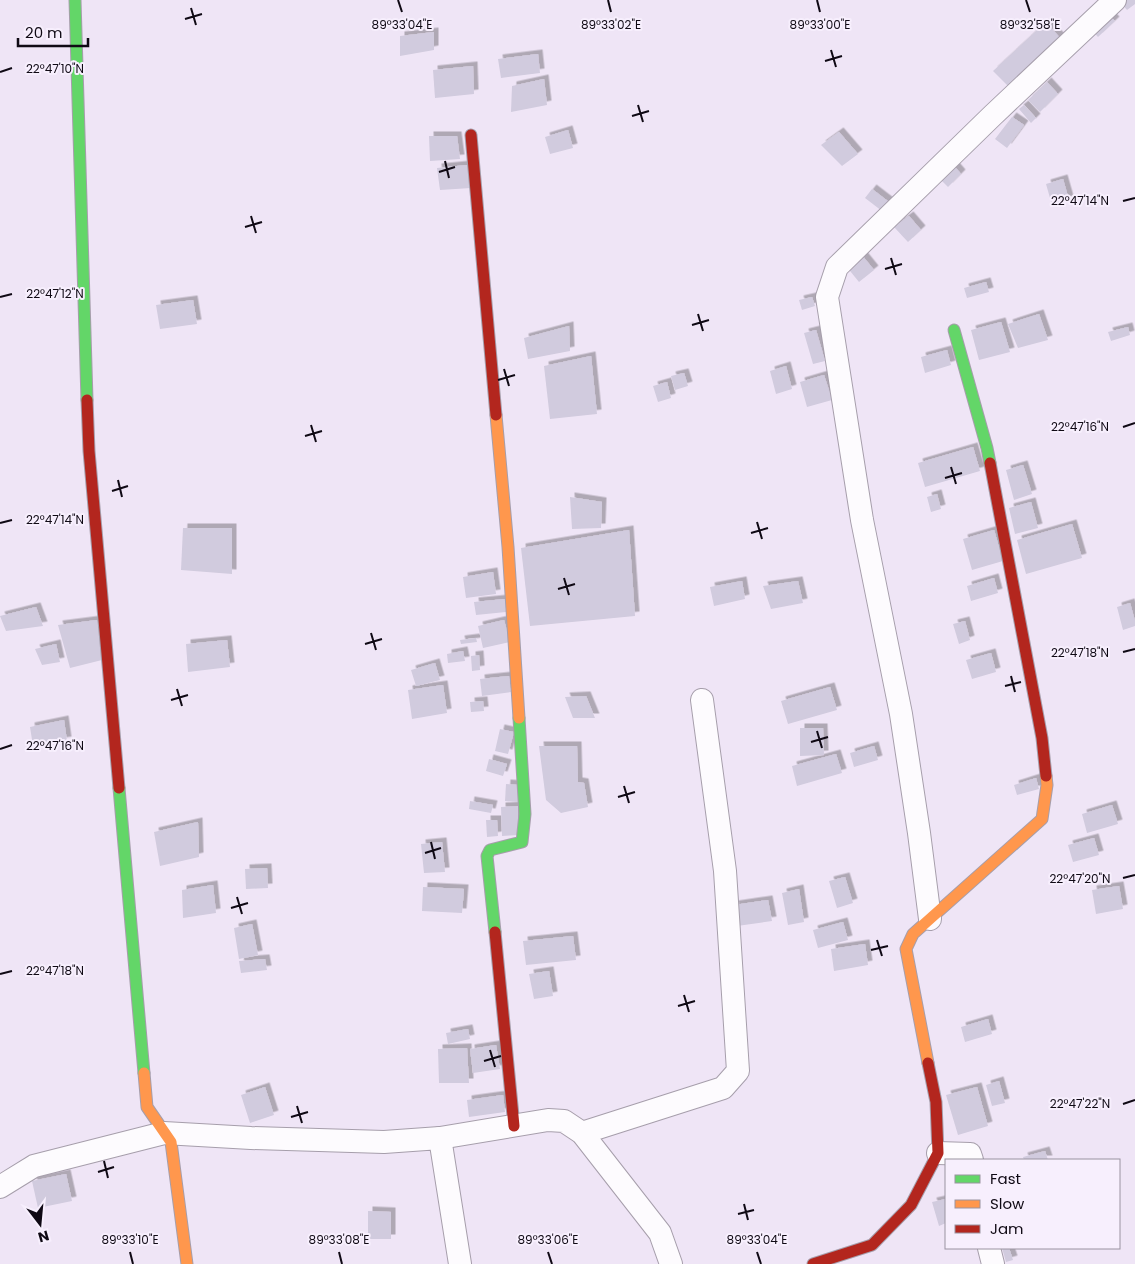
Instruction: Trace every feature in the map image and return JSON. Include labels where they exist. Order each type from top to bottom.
[{"type":"street","points":[[75,0],[89,451],[147,1107],[172,1142],[187,1264]]},
{"type":"street","points":[[930,919],[901,714],[862,520],[827,296],[837,267],[992,116],[1115,0]]},
{"type":"street","points":[[471,135],[508,547],[525,814],[522,842],[490,850],[487,856],[514,1126]]},
{"type":"street","points":[[813,1264],[872,1245],[912,1205],[938,1153],[936,1102],[906,949],[913,934],[1042,819],[1047,785],[1042,738],[987,448],[954,330]]},
{"type":"street","points":[[582,1133],[723,1088],[738,1071],[725,871],[702,700]]},
{"type":"street","points":[[0,1187],[34,1166],[164,1132],[251,1138],[384,1142],[440,1138],[548,1120],[564,1121],[582,1133],[660,1233],[671,1264]]},
{"type":"street","points":[[440,1138],[460,1264]]},
{"type":"street","points":[[938,1153],[970,1154],[972,1159]]},
{"type":"street","points":[[989,1249],[992,1264]]},
{"type":"building","points":[[1121,0],[1135,0],[1135,4],[1127,10],[1120,2]]},
{"type":"building","points":[[1108,14],[1115,21],[1098,37],[1091,29]]},
{"type":"building","points":[[1046,22],[1060,38],[1010,88],[993,71]]},
{"type":"building","points":[[434,32],[434,50],[400,56],[400,36]]},
{"type":"building","points":[[538,54],[540,73],[501,78],[498,59]]},
{"type":"building","points":[[473,66],[474,94],[435,98],[433,70]]},
{"type":"building","points":[[544,79],[547,105],[511,112],[512,86]]},
{"type":"building","points":[[1047,82],[1058,94],[1040,112],[1028,100]]},
{"type":"building","points":[[1024,105],[1036,118],[1031,123],[1019,109]]},
{"type":"building","points":[[1012,117],[1024,125],[1007,148],[995,139]]},
{"type":"building","points":[[568,130],[573,148],[550,154],[545,137]]},
{"type":"building","points":[[839,132],[858,154],[842,166],[821,145]]},
{"type":"building","points":[[429,136],[457,136],[460,159],[430,161]]},
{"type":"building","points":[[467,165],[471,188],[440,190],[437,168]]},
{"type":"building","points":[[955,167],[961,174],[948,187],[941,180]]},
{"type":"building","points":[[1063,179],[1069,200],[1052,205],[1046,184]]},
{"type":"building","points":[[872,189],[889,202],[882,211],[865,198]]},
{"type":"building","points":[[909,216],[921,230],[908,242],[894,227]]},
{"type":"building","points":[[861,254],[874,270],[859,282],[846,266]]},
{"type":"building","points":[[986,282],[989,292],[967,298],[964,288]]},
{"type":"building","points":[[812,297],[815,306],[802,310],[799,300]]},
{"type":"building","points":[[193,300],[197,324],[160,329],[156,305]]},
{"type":"building","points":[[1039,314],[1048,340],[1018,348],[1008,324]]},
{"type":"building","points":[[1001,322],[1010,352],[979,360],[971,330]]},
{"type":"building","points":[[569,326],[570,351],[528,359],[524,338]]},
{"type":"building","points":[[1128,327],[1130,335],[1111,341],[1108,332]]},
{"type":"building","points":[[816,330],[825,361],[813,364],[804,333]]},
{"type":"building","points":[[947,350],[951,365],[925,373],[921,357]]},
{"type":"building","points":[[591,356],[597,414],[550,419],[544,366]]},
{"type":"building","points":[[786,366],[792,389],[776,394],[770,371]]},
{"type":"building","points":[[684,373],[688,386],[675,390],[671,376]]},
{"type":"building","points":[[824,375],[832,400],[807,407],[800,382]]},
{"type":"building","points":[[667,382],[671,398],[658,402],[653,386]]},
{"type":"building","points":[[973,447],[980,471],[925,487],[918,463]]},
{"type":"building","points":[[1023,465],[1032,494],[1014,500],[1006,470]]},
{"type":"building","points":[[937,494],[941,509],[931,512],[927,497]]},
{"type":"building","points":[[570,497],[602,502],[601,528],[572,529]]},
{"type":"building","points":[[1031,502],[1038,528],[1015,534],[1009,508]]},
{"type":"building","points":[[1072,524],[1082,558],[1026,574],[1017,540]]},
{"type":"building","points":[[183,528],[232,528],[232,574],[181,570]]},
{"type":"building","points":[[629,530],[635,616],[530,626],[521,548]]},
{"type":"building","points":[[994,530],[1003,561],[972,570],[963,539]]},
{"type":"building","points":[[493,572],[496,594],[466,598],[463,577]]},
{"type":"building","points":[[994,578],[998,593],[971,601],[967,586]]},
{"type":"building","points":[[742,581],[745,599],[714,606],[710,587]]},
{"type":"building","points":[[798,581],[803,603],[771,609],[763,586]]},
{"type":"building","points":[[505,599],[506,612],[476,615],[474,602]]},
{"type":"building","points":[[1130,603],[1135,626],[1123,630],[1117,607]]},
{"type":"building","points":[[36,607],[43,626],[6,631],[0,616]]},
{"type":"building","points":[[97,620],[102,660],[70,668],[58,625]]},
{"type":"building","points":[[504,620],[510,642],[483,648],[478,626]]},
{"type":"building","points":[[965,621],[970,640],[959,644],[953,624]]},
{"type":"building","points":[[476,638],[477,642],[461,644],[460,640]]},
{"type":"building","points":[[227,640],[230,667],[188,672],[186,644]]},
{"type":"building","points":[[56,644],[60,662],[42,665],[35,649]]},
{"type":"building","points":[[463,651],[465,661],[448,663],[447,654]]},
{"type":"building","points":[[991,653],[996,672],[972,679],[966,660]]},
{"type":"building","points":[[479,655],[480,670],[472,671],[471,656]]},
{"type":"building","points":[[435,663],[440,680],[416,686],[411,670]]},
{"type":"building","points":[[509,676],[511,692],[482,696],[480,679]]},
{"type":"building","points":[[443,685],[447,713],[412,719],[408,690]]},
{"type":"building","points":[[830,687],[837,710],[788,724],[781,701]]},
{"type":"building","points":[[586,696],[595,718],[573,718],[565,697]]},
{"type":"building","points":[[483,701],[484,711],[471,712],[470,702]]},
{"type":"building","points":[[64,720],[67,741],[33,746],[30,727]]},
{"type":"building","points":[[800,728],[823,728],[824,755],[800,756]]},
{"type":"building","points":[[500,729],[514,732],[508,754],[495,751]]},
{"type":"building","points":[[539,746],[577,746],[578,782],[584,783],[588,807],[561,813],[546,800]]},
{"type":"building","points":[[874,746],[878,760],[854,767],[850,753]]},
{"type":"building","points":[[836,754],[842,773],[797,786],[792,766]]},
{"type":"building","points":[[489,759],[507,764],[503,776],[486,771]]},
{"type":"building","points":[[1036,778],[1039,789],[1017,795],[1014,785]]},
{"type":"building","points":[[506,784],[519,785],[518,802],[505,801]]},
{"type":"building","points":[[470,801],[493,805],[491,813],[469,809]]},
{"type":"building","points":[[1112,805],[1118,824],[1087,833],[1082,814]]},
{"type":"building","points":[[518,806],[518,835],[502,836],[501,807]]},
{"type":"building","points":[[486,820],[497,820],[498,836],[487,837]]},
{"type":"building","points":[[198,822],[199,857],[160,866],[154,832]]},
{"type":"building","points":[[1094,838],[1099,855],[1073,862],[1068,845]]},
{"type":"building","points":[[442,842],[445,872],[424,873],[421,844]]},
{"type":"building","points":[[267,868],[268,888],[246,889],[245,869]]},
{"type":"building","points":[[845,877],[853,903],[837,908],[829,881]]},
{"type":"building","points":[[213,885],[216,913],[183,918],[182,890]]},
{"type":"building","points":[[1119,886],[1123,909],[1096,914],[1092,890]]},
{"type":"building","points":[[423,887],[464,889],[462,913],[422,911]]},
{"type":"building","points":[[799,889],[804,922],[788,925],[782,893]]},
{"type":"building","points":[[768,900],[772,921],[737,926],[734,905]]},
{"type":"building","points":[[843,922],[848,940],[818,948],[813,930]]},
{"type":"building","points":[[252,924],[258,955],[239,959],[234,928]]},
{"type":"building","points":[[573,936],[576,960],[526,965],[523,941]]},
{"type":"building","points":[[865,944],[868,965],[834,971],[831,949]]},
{"type":"building","points":[[265,959],[267,970],[241,973],[239,961]]},
{"type":"building","points":[[549,971],[553,996],[534,999],[529,974]]},
{"type":"building","points":[[988,1019],[992,1034],[965,1042],[961,1027]]},
{"type":"building","points":[[468,1029],[470,1039],[448,1044],[446,1033]]},
{"type":"building","points":[[496,1045],[500,1069],[473,1073],[470,1049]]},
{"type":"building","points":[[467,1048],[469,1083],[439,1083],[438,1049]]},
{"type":"building","points":[[999,1081],[1005,1103],[992,1106],[986,1085]]},
{"type":"building","points":[[265,1087],[274,1115],[250,1123],[241,1095]]},
{"type":"building","points":[[977,1087],[988,1126],[958,1135],[946,1095]]},
{"type":"building","points":[[503,1095],[505,1112],[469,1117],[467,1100]]},
{"type":"building","points":[[1045,1151],[1048,1159],[1024,1159],[1023,1157]]},
{"type":"building","points":[[66,1174],[72,1201],[38,1208],[32,1181]]},
{"type":"building","points":[[945,1199],[945,1223],[939,1226],[932,1202]]},
{"type":"building","points":[[368,1211],[391,1212],[391,1239],[368,1239]]},
{"type":"building","points":[[1002,1249],[1009,1249],[1013,1260],[1006,1262]]},
{"type":"traffic: fast","points":[[75,0],[87,400]]},
{"type":"traffic: fast","points":[[954,330],[990,463]]},
{"type":"traffic: fast","points":[[495,932],[487,856],[490,850],[522,842],[525,814],[519,718]]},
{"type":"traffic: fast","points":[[119,788],[144,1073]]},
{"type":"traffic: slow","points":[[496,415],[508,547],[519,718]]},
{"type":"traffic: slow","points":[[928,1063],[906,949],[913,934],[1042,819],[1047,785],[1046,776]]},
{"type":"traffic: slow","points":[[144,1073],[147,1107],[171,1142],[187,1264]]},
{"type":"traffic: jam","points":[[471,135],[496,415]]},
{"type":"traffic: jam","points":[[87,400],[89,451],[119,788]]},
{"type":"traffic: jam","points":[[990,463],[1042,738],[1046,776]]},
{"type":"traffic: jam","points":[[495,932],[514,1126]]},
{"type":"traffic: jam","points":[[813,1264],[872,1245],[911,1205],[938,1153],[936,1102],[928,1063]]}]
